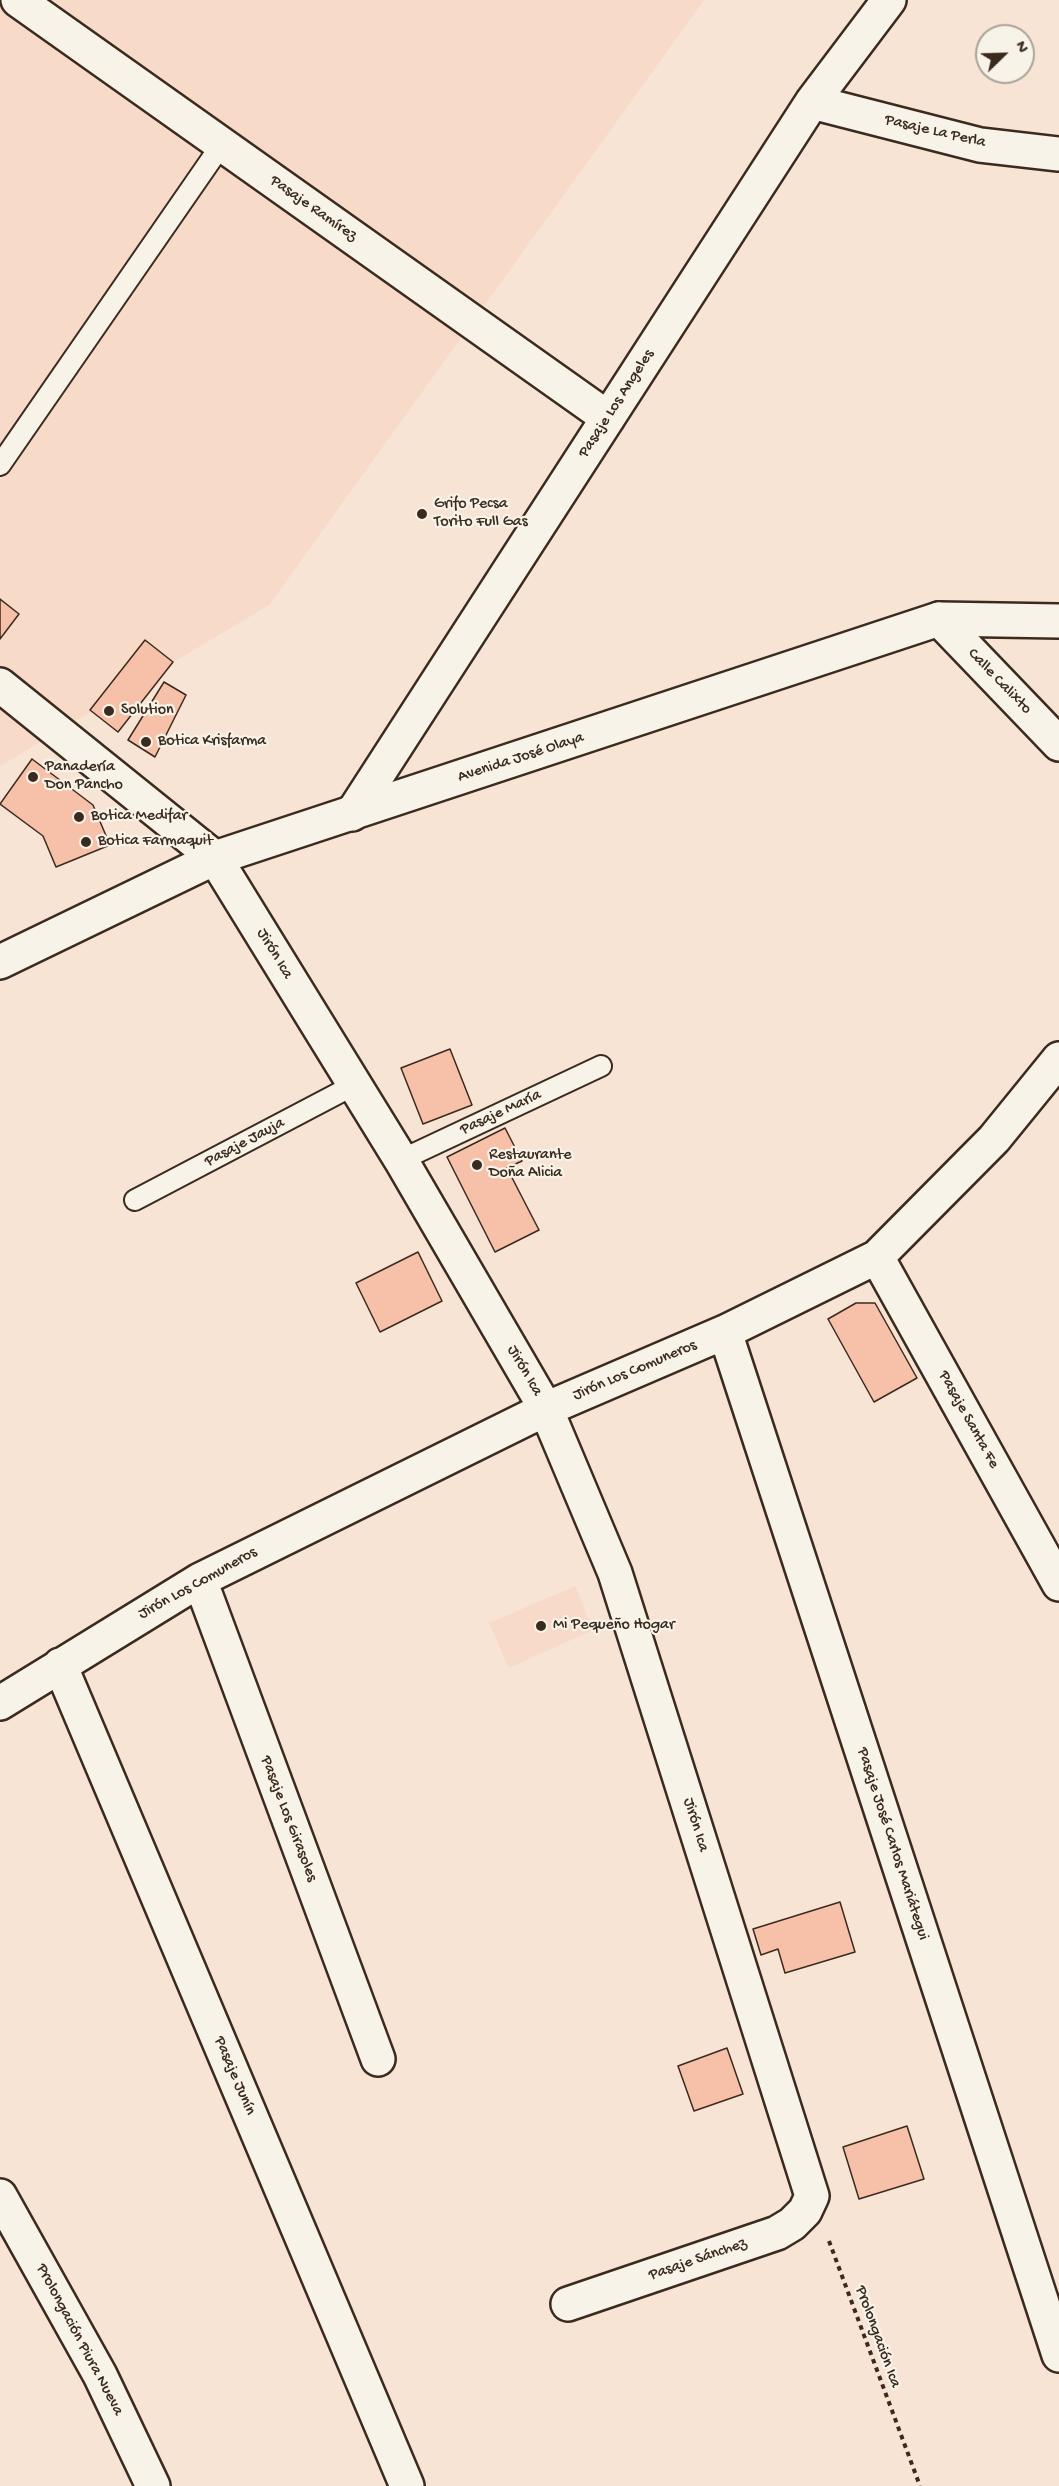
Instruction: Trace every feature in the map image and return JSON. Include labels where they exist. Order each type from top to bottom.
[{"type":"street","name":"Pasaje Ramírez","points":[[18,0],[608,418]]},
{"type":"street","name":"Pasaje Los Angeles","points":[[352,813],[812,102],[889,0]]},
{"type":"street","name":"Pasaje La Perla","points":[[812,102],[980,145],[1059,154]]},
{"type":"street","name":"Avenida José Olaya","points":[[0,962],[215,858],[939,619],[1059,621]]},
{"type":"street","name":"Calle Calixto","points":[[939,619],[1059,744]]},
{"type":"street","name":"Jirón Ica","points":[[0,685],[215,858],[401,1160],[546,1409],[615,1573],[812,2196]]},
{"type":"street","name":"Jirón Los Comuneros","points":[[0,1703],[200,1580],[546,1409],[724,1332],[877,1257],[994,1139],[1059,1059]]},
{"type":"street","name":"Pasaje Santa Fe","points":[[877,1257],[1059,1584]]},
{"type":"street","name":"Pasaje José Carlos Mariátegui","points":[[724,1332],[1059,2355]]},
{"type":"street","name":"Pasaje Los Girasoles","points":[[200,1580],[378,2059]]},
{"type":"street","name":"Pasaje Junín","points":[[60,1665],[407,2486]]},
{"type":"street","name":"Prolongación Piura Nueva","points":[[0,2196],[100,2375],[153,2486]]},
{"type":"street","name":"Pasaje Sánchez","points":[[568,2304],[777,2233],[792,2224],[805,2211],[812,2196]]},
{"type":"lane","points":[[0,465],[222,144]]},
{"type":"lane","name":"Pasaje María","points":[[401,1160],[601,1066]]},
{"type":"lane","name":"Pasaje Jauja","points":[[135,1200],[354,1085]]},
{"type":"path","name":"Prolongación Ica","points":[[812,2196],[920,2486]]},
{"type":"shaded area","points":[[0,0],[704,0],[269,605],[0,766]]},
{"type":"shaded area","name":"Mi Pequeño Hogar","points":[[575,1586],[593,1630],[509,1668],[489,1623]]},
{"type":"building","points":[[0,599],[19,614],[0,639]]},
{"type":"building","points":[[145,640],[173,662],[118,732],[90,710]]},
{"type":"building","points":[[164,682],[186,695],[155,757],[128,740]]},
{"type":"building","points":[[32,759],[93,805],[110,845],[56,867],[43,836],[0,804]]},
{"type":"building","points":[[450,1049],[472,1105],[423,1124],[401,1068]]},
{"type":"building","points":[[505,1128],[522,1161],[507,1168],[539,1230],[495,1252],[447,1157]]},
{"type":"building","points":[[418,1252],[442,1301],[380,1332],[356,1283]]},
{"type":"building","points":[[856,1303],[875,1303],[917,1378],[874,1402],[828,1319]]},
{"type":"building","points":[[840,1902],[855,1952],[785,1973],[778,1949],[761,1955],[753,1929]]},
{"type":"building","points":[[727,2048],[743,2094],[694,2111],[678,2066]]},
{"type":"building","points":[[907,2126],[924,2179],[859,2199],[843,2147]]},
{"type":"place","name":"Grifo Pecsa Torito Full Gas","points":[[422,514]]},
{"type":"place","name":"Solution","points":[[109,711]]},
{"type":"place","name":"Botica Krisfarma","points":[[146,742]]},
{"type":"place","name":"Panadería Don Pancho","points":[[33,777]]},
{"type":"place","name":"Botica Medifar","points":[[79,817]]},
{"type":"place","name":"Botica Farmaquit","points":[[86,842]]},
{"type":"place","name":"Restaurante Doña Alicia","points":[[477,1165]]},
{"type":"place","name":"Mi Pequeño Hogar","points":[[541,1626]]}]
